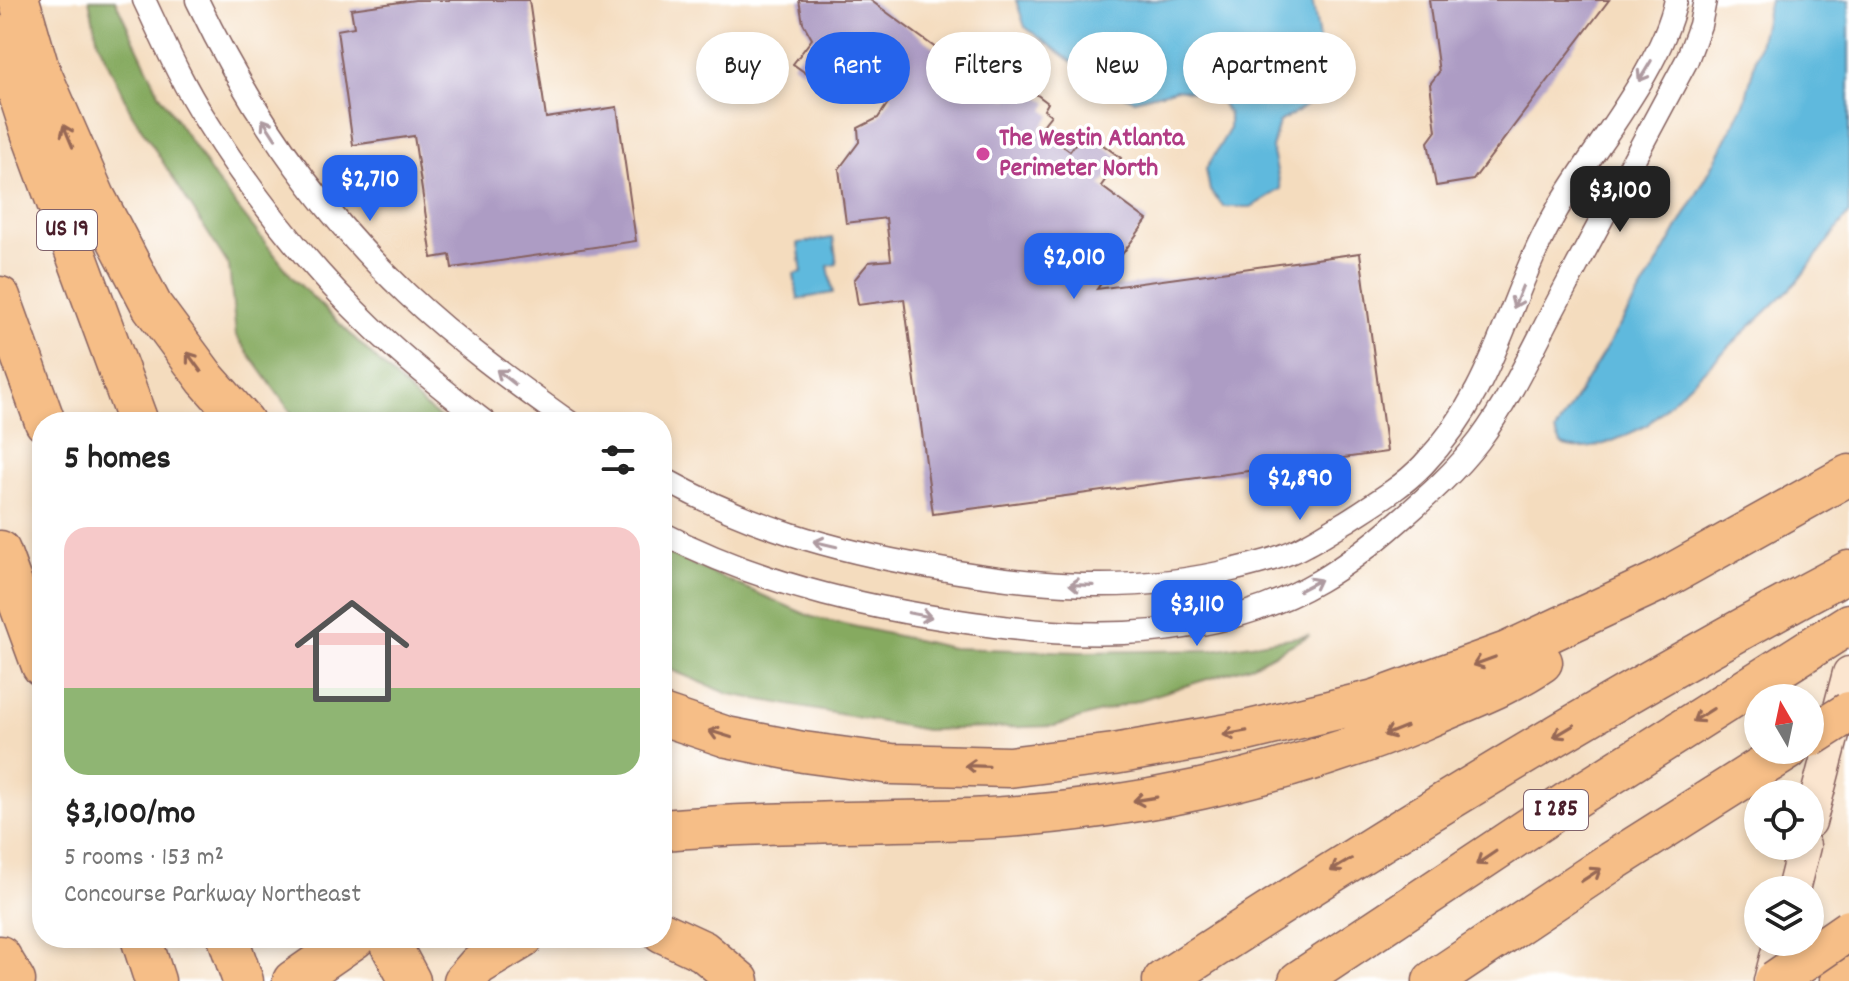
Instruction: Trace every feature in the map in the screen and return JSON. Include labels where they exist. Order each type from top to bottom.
[{"type":"highway","points":[[19,0],[39,69],[95,197],[152,306],[206,379],[235,412]]},
{"type":"highway","name":"US 19","points":[[0,36],[31,132],[134,412]]},
{"type":"highway","points":[[0,297],[41,412]]},
{"type":"highway","points":[[672,718],[727,737],[803,752],[892,764],[1009,767],[1114,754],[1246,731],[1375,700],[1507,652],[1657,582],[1839,480]]},
{"type":"highway","points":[[0,551],[32,639]]},
{"type":"highway","points":[[1163,981],[1358,855],[1631,691],[1849,571]]},
{"type":"highway","points":[[672,829],[743,823],[1014,816],[1150,798],[1252,776],[1337,754],[1474,697],[1537,666],[1657,582]]},
{"type":"highway","name":"I 285","points":[[1299,981],[1568,802],[1833,634]]},
{"type":"highway","points":[[1824,728],[1849,712]]},
{"type":"highway","points":[[1433,981],[1611,862],[1766,764]]},
{"type":"highway","points":[[1772,981],[1849,930]]},
{"type":"highway","points":[[672,937],[703,951],[739,981]]},
{"type":"highway","points":[[144,948],[155,981]]},
{"type":"highway","points":[[231,948],[243,981]]},
{"type":"highway","points":[[293,981],[341,948]]},
{"type":"highway","points":[[392,948],[409,980]]},
{"type":"highway","points":[[464,981],[478,965],[506,948]]},
{"type":"highway","points":[[0,956],[15,981]]},
{"type":"highway","points":[[1840,981],[1849,975]]},
{"type":"main road","points":[[1821,780],[1849,673]]},
{"type":"main road","points":[[1830,981],[1849,905]]},
{"type":"main road","points":[[1772,981],[1777,956]]},
{"type":"street","points":[[144,0],[203,117],[238,171],[314,267],[373,329],[472,412]]},
{"type":"street","points":[[197,0],[245,92],[278,143],[360,246],[407,294],[458,339],[556,412]]},
{"type":"street","points":[[672,483],[738,517],[792,536],[898,562],[1045,584],[1162,584],[1262,563],[1305,547],[1383,498],[1421,467],[1454,429],[1490,367],[1538,245],[1556,210],[1658,49],[1676,0]]},
{"type":"street","points":[[672,538],[718,561],[778,583],[942,619],[1041,632],[1105,634],[1163,631],[1220,622],[1273,604],[1319,581],[1363,552],[1442,484],[1497,415],[1687,60],[1705,0]]},
{"type":"green space","points":[[89,0],[115,0],[160,95],[216,180],[293,278],[433,412],[291,412],[236,336],[229,266],[131,112],[98,42]]},
{"type":"green space","points":[[672,555],[812,617],[952,648],[1081,652],[1212,650],[1310,635],[1253,665],[1055,726],[926,730],[729,694],[672,670]]},
{"type":"water","points":[[1016,0],[1312,0],[1318,32],[1183,32],[1183,90],[1167,92],[1167,32],[1067,32],[1067,58],[1051,46],[1051,32],[1032,32],[1025,27]]},
{"type":"water","points":[[1770,0],[1849,0],[1849,213],[1797,282],[1647,425],[1594,447],[1562,445],[1555,432],[1659,261],[1745,102]]},
{"type":"water","points":[[1222,104],[1308,104],[1279,122],[1272,148],[1281,189],[1251,207],[1224,207],[1210,191],[1206,169],[1229,130],[1229,114]]},
{"type":"water","points":[[833,238],[837,264],[828,266],[833,293],[798,299],[794,274],[802,272],[798,243]]},
{"type":"building","points":[[415,0],[529,0],[546,118],[617,107],[636,241],[452,268],[450,255],[432,258],[414,136],[353,145],[337,30],[354,27],[351,9]]},
{"type":"building","points":[[799,0],[870,0],[926,41],[926,104],[1047,104],[1044,110],[1051,115],[1040,129],[1070,151],[1080,137],[1088,143],[1092,137],[1121,158],[1101,186],[1147,220],[1097,289],[1360,253],[1387,452],[933,514],[904,299],[858,305],[854,280],[869,262],[891,260],[886,218],[846,223],[839,169],[859,142],[858,128],[878,118],[887,104],[910,104],[910,32],[808,32],[803,23]]},
{"type":"building","points":[[1429,0],[1609,0],[1473,180],[1436,186],[1428,142],[1436,131],[1430,84],[1439,72]]},
{"type":"building","points":[[805,48],[805,73],[793,64]]},
{"type":"place","name":"The Westin Atlanta Perimeter North","points":[[983,154]]}]
